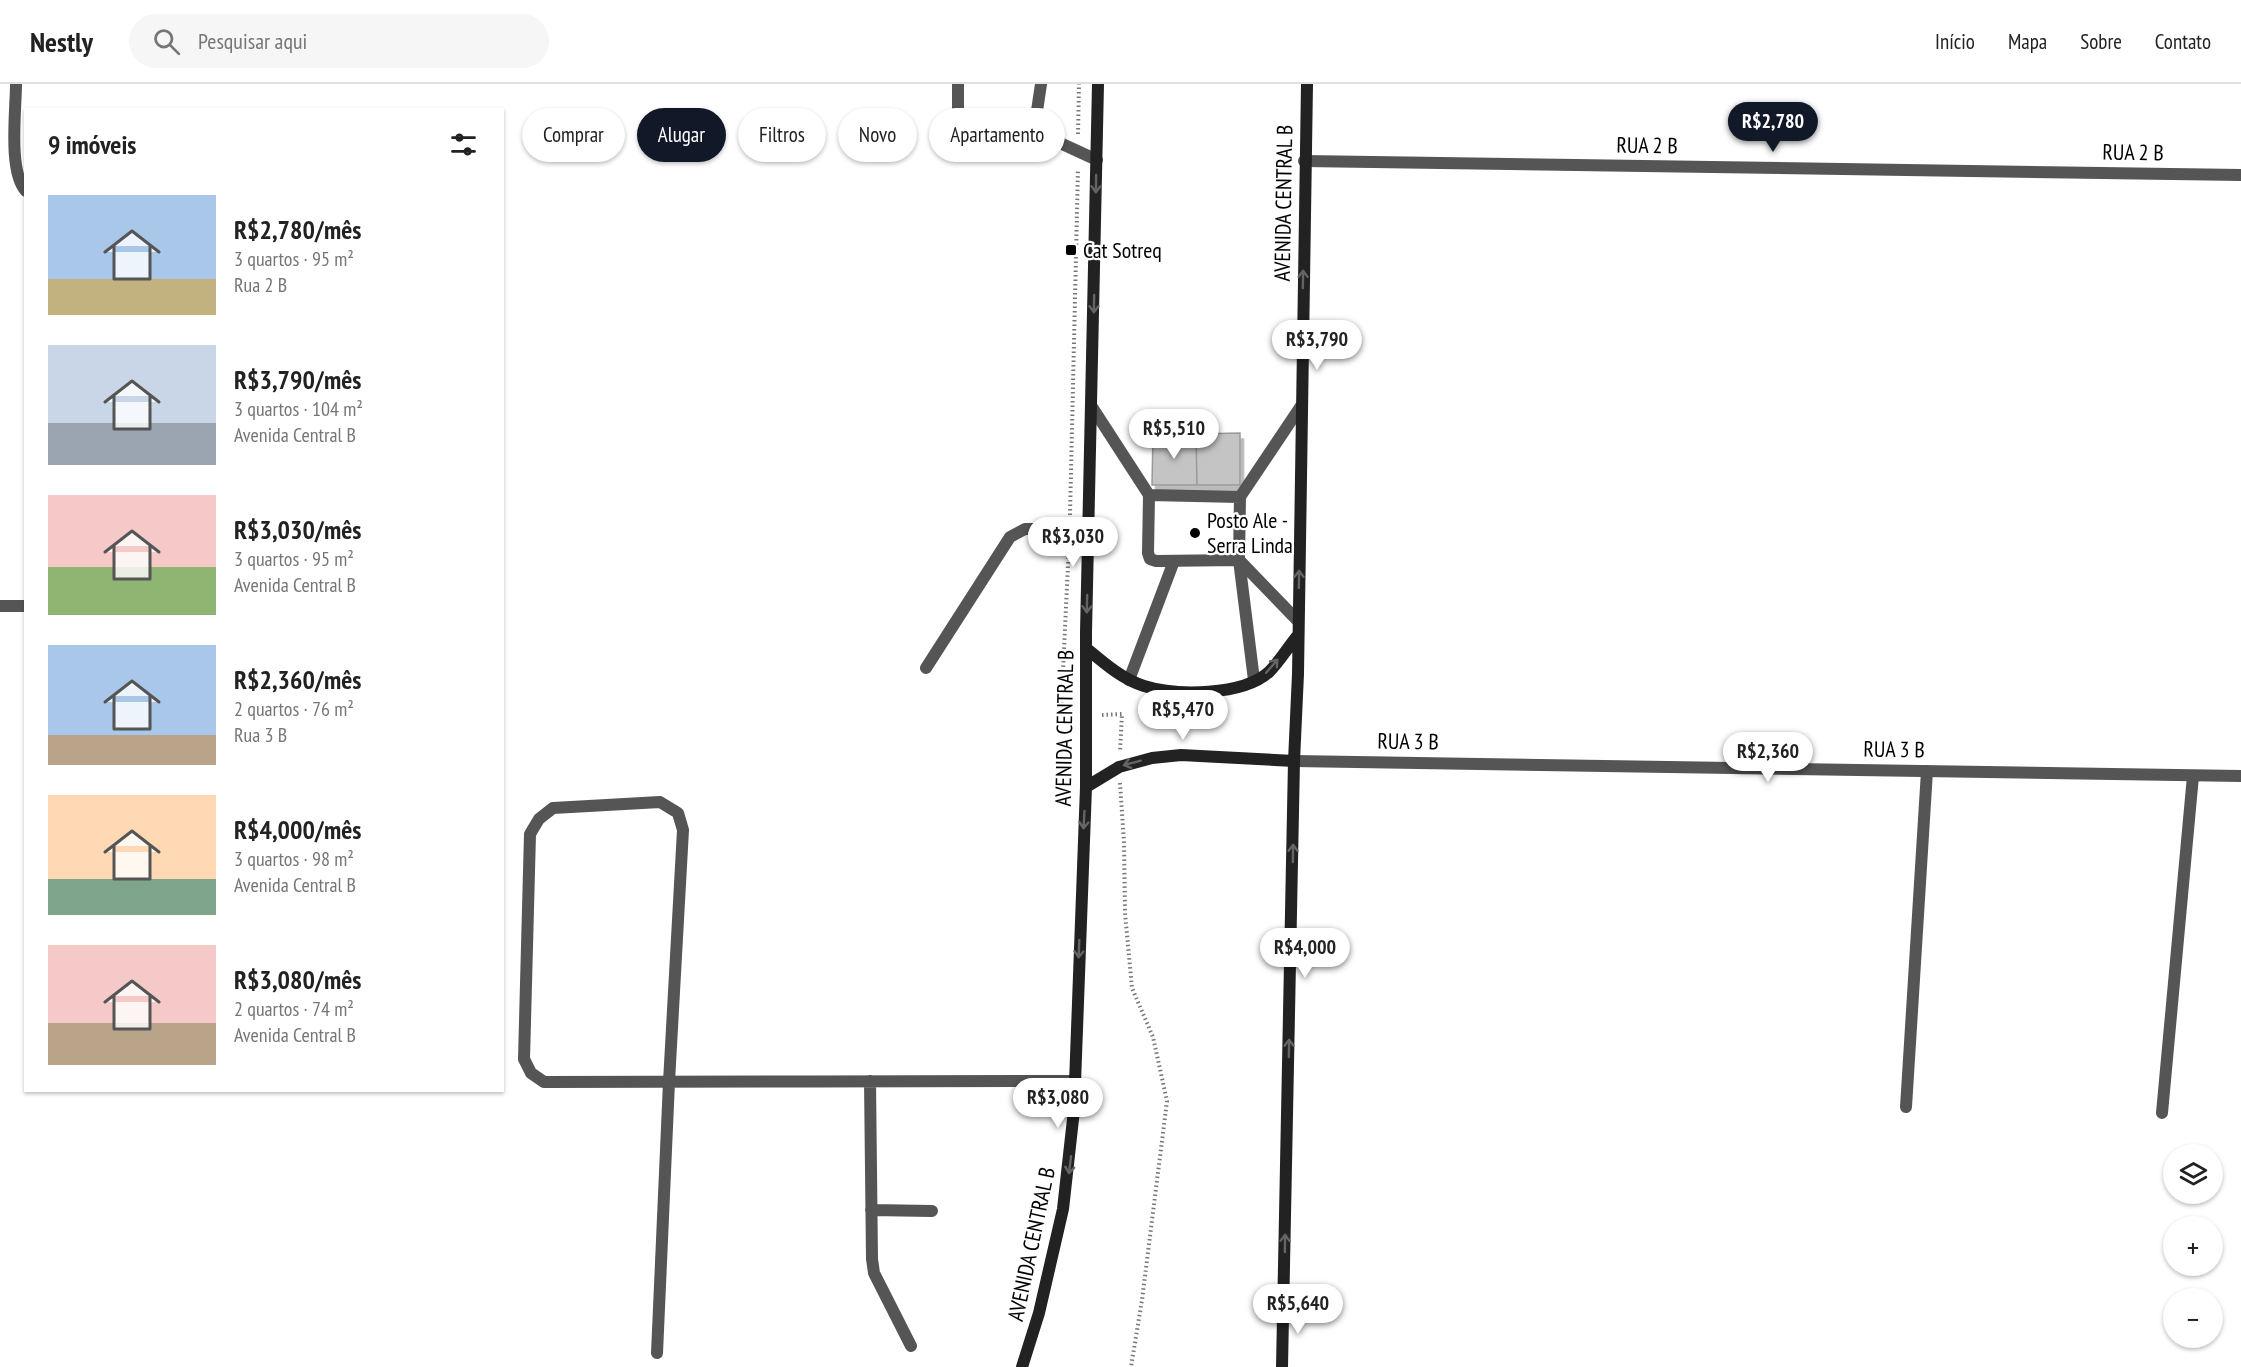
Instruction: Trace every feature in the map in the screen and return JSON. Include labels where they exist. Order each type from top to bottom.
[{"type":"main road","name":"AVENIDA CENTRAL B","points":[[1022,1367],[1039,1313],[1063,1209],[1071,1153],[1086,787],[1086,648],[1098,84]]},
{"type":"main road","name":"AVENIDA CENTRAL B","points":[[1282,1367],[1307,84]]},
{"type":"main road","points":[[1086,648],[1109,667],[1129,680],[1144,686],[1170,692],[1216,691],[1236,688],[1268,672],[1298,635]]},
{"type":"main road","points":[[1086,787],[1119,767],[1152,758],[1181,755],[1294,761]]},
{"type":"street","points":[[16,84],[15,163],[20,186],[24,189]]},
{"type":"street","points":[[958,84],[958,108]]},
{"type":"street","points":[[1037,108],[1041,84]]},
{"type":"street","points":[[1065,146],[1097,160]]},
{"type":"street","name":"RUA 2 B","points":[[1304,161],[2241,175]]},
{"type":"street","points":[[1254,680],[1239,560],[1240,497],[1301,405]]},
{"type":"street","points":[[1092,406],[1149,495],[1148,553],[1150,559],[1156,561],[1239,560],[1298,621]]},
{"type":"street","points":[[1149,495],[1240,497]]},
{"type":"street","points":[[926,668],[1010,537],[1025,529],[1089,529]]},
{"type":"street","points":[[1129,680],[1174,561]]},
{"type":"street","points":[[0,606],[24,606]]},
{"type":"street","name":"RUA 3 B","points":[[1294,761],[2241,776]]},
{"type":"street","points":[[1906,1107],[1927,771]]},
{"type":"street","points":[[2162,1113],[2193,776]]},
{"type":"street","points":[[657,1353],[669,1082],[683,830],[678,813],[660,802],[553,808],[539,819],[530,834],[524,1059],[531,1073],[544,1082],[669,1082],[870,1082],[1075,1081]]},
{"type":"street","points":[[870,1082],[874,1273],[911,1346]]},
{"type":"street","points":[[871,1210],[932,1211]]},
{"type":"path","points":[[1079,84],[1070,528],[1061,713],[1085,716],[1122,714],[1119,767],[1124,842],[1125,913],[1132,987],[1152,1037],[1167,1101],[1142,1300],[1131,1367]]},
{"type":"building","points":[[1240,433],[1240,485],[1197,485],[1196,434]]},
{"type":"building","points":[[1153,434],[1196,434],[1197,485],[1152,485]]},
{"type":"place","name":"Cat Sotreq","points":[[1071,250]]},
{"type":"place","name":"Posto Ale - Serra Linda","points":[[1195,533]]}]
